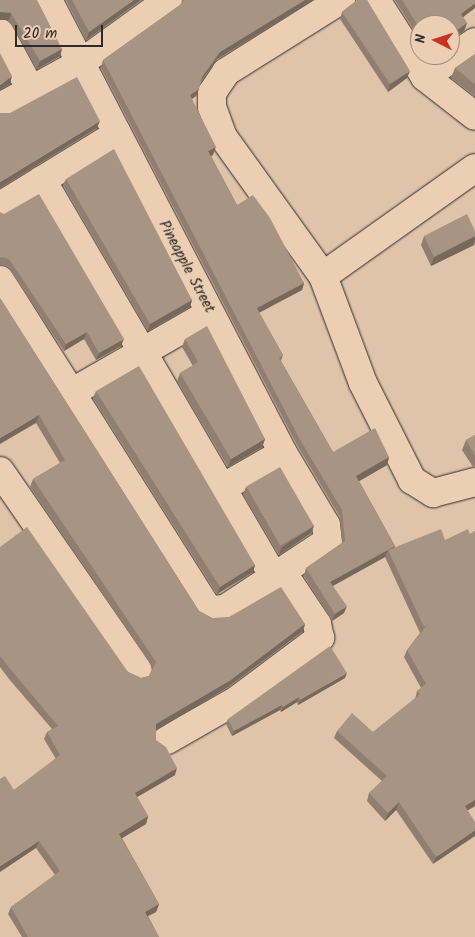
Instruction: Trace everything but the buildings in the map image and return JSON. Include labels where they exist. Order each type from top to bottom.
[{"type":"street","name":"Pineapple Street","points":[[48,0],[82,62],[117,134],[283,453],[329,532],[324,545],[279,576]]},
{"type":"street","points":[[0,107],[82,62],[141,8],[168,0]]},
{"type":"street","points":[[340,0],[226,72],[212,93],[212,107],[223,137],[323,276],[363,383],[412,480],[433,493],[475,482]]},
{"type":"street","points":[[376,0],[425,77],[475,116]]},
{"type":"street","points":[[0,33],[31,90]]},
{"type":"street","points":[[425,77],[475,42]]},
{"type":"street","points":[[0,206],[117,134]]},
{"type":"street","points":[[323,276],[475,168]]},
{"type":"street","points":[[42,180],[222,488],[279,576],[317,624],[320,638],[238,700],[167,740]]},
{"type":"street","points":[[0,280],[209,610],[225,609],[279,576]]},
{"type":"street","points":[[71,393],[210,313]]},
{"type":"street","points":[[222,488],[283,453]]},
{"type":"street","points":[[3,483],[138,670]]}]
